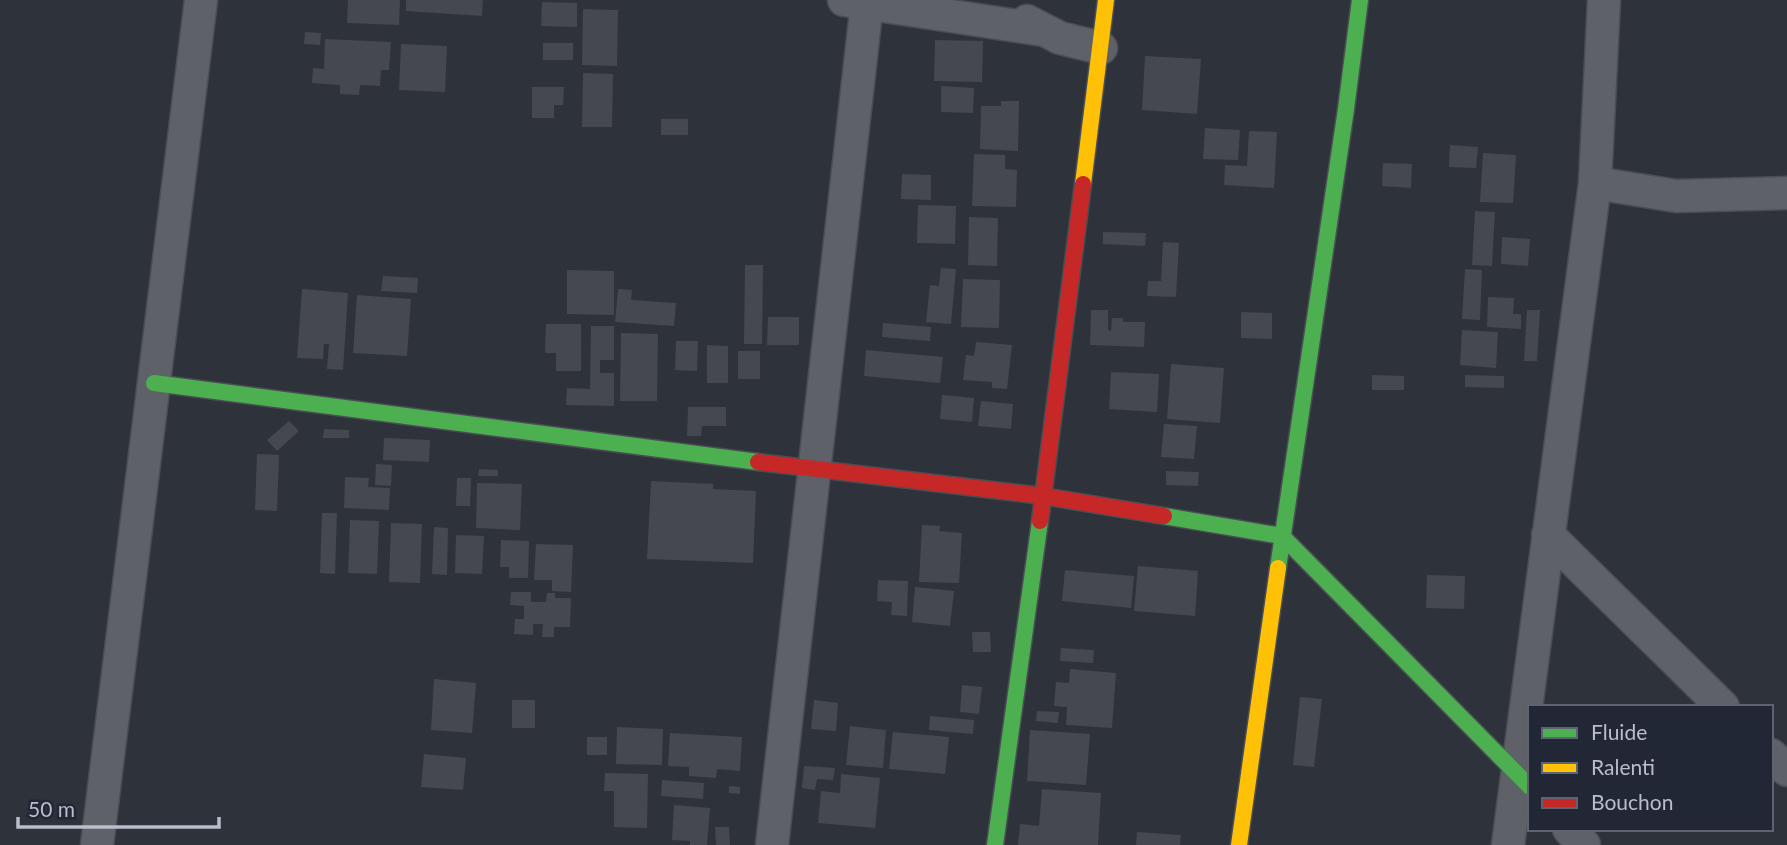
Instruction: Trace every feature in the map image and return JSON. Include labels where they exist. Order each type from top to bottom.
[{"type":"street","points":[[97,845],[201,0]]},
{"type":"street","points":[[988,0],[1060,38],[1101,48]]},
{"type":"street","points":[[995,845],[1043,496],[1106,0]]},
{"type":"street","points":[[1239,845],[1360,0]]},
{"type":"street","points":[[1531,705],[1548,535],[1595,183],[1604,0]]},
{"type":"street","points":[[772,845],[814,469],[855,2],[1044,30]]},
{"type":"street","points":[[1595,183],[1676,196],[1787,193]]},
{"type":"street","points":[[154,383],[1043,496],[1282,536],[1523,780]]},
{"type":"street","points":[[1548,535],[1721,705]]},
{"type":"street","points":[[1508,845],[1523,780],[1528,731]]},
{"type":"street","points":[[1773,757],[1787,770]]},
{"type":"street","points":[[1571,831],[1584,845]]},
{"type":"building","points":[[348,0],[400,0],[399,25],[347,23]]},
{"type":"building","points":[[406,0],[483,0],[482,16],[406,11]]},
{"type":"building","points":[[542,2],[577,3],[577,27],[541,26]]},
{"type":"building","points":[[583,9],[618,10],[617,66],[582,65]]},
{"type":"building","points":[[305,32],[321,33],[320,45],[304,44]]},
{"type":"building","points":[[325,39],[391,42],[389,70],[381,70],[380,86],[360,85],[359,95],[340,94],[340,85],[312,83],[313,68],[324,69]]},
{"type":"building","points":[[935,40],[983,41],[982,82],[934,81]]},
{"type":"building","points":[[543,43],[573,43],[573,60],[543,60]]},
{"type":"building","points":[[401,44],[447,46],[445,92],[399,90]]},
{"type":"building","points":[[1145,56],[1201,59],[1197,114],[1142,110]]},
{"type":"building","points":[[583,73],[613,74],[612,127],[582,127]]},
{"type":"building","points":[[941,86],[974,88],[973,113],[941,112]]},
{"type":"building","points":[[532,87],[564,87],[563,105],[554,105],[554,118],[532,118]]},
{"type":"building","points":[[1001,101],[1019,101],[1018,151],[980,149],[981,106],[1001,106]]},
{"type":"building","points":[[661,119],[688,119],[688,135],[661,135]]},
{"type":"building","points":[[1205,128],[1240,130],[1238,160],[1203,159]]},
{"type":"building","points":[[1249,131],[1277,132],[1274,188],[1224,185],[1225,165],[1247,166]]},
{"type":"building","points":[[1450,145],[1478,147],[1476,168],[1449,167]]},
{"type":"building","points":[[1483,153],[1516,155],[1513,203],[1480,202]]},
{"type":"building","points":[[974,154],[1005,155],[1005,169],[1017,170],[1016,207],[972,206]]},
{"type":"building","points":[[1383,163],[1412,164],[1411,188],[1382,186]]},
{"type":"building","points":[[902,174],[931,175],[931,200],[901,199]]},
{"type":"building","points":[[918,205],[956,206],[955,244],[917,243]]},
{"type":"building","points":[[1475,211],[1495,212],[1492,266],[1472,265]]},
{"type":"building","points":[[969,217],[998,218],[997,266],[968,265]]},
{"type":"building","points":[[1103,232],[1146,233],[1145,246],[1103,244]]},
{"type":"building","points":[[1502,237],[1530,239],[1528,266],[1501,264]]},
{"type":"building","points":[[1163,242],[1179,243],[1176,297],[1147,296],[1148,281],[1161,281]]},
{"type":"building","points":[[745,265],[763,265],[762,344],[744,344]]},
{"type":"building","points":[[941,268],[956,269],[951,324],[926,322],[930,285],[939,286]]},
{"type":"building","points":[[1465,269],[1482,270],[1480,320],[1462,319]]},
{"type":"building","points":[[567,270],[614,271],[614,315],[567,314]]},
{"type":"building","points":[[383,276],[418,278],[417,293],[381,291]]},
{"type":"building","points":[[963,279],[1000,280],[999,328],[961,327]]},
{"type":"building","points":[[302,289],[348,293],[343,370],[327,369],[329,344],[324,344],[323,359],[297,358]]},
{"type":"building","points":[[618,289],[632,290],[631,300],[676,303],[674,326],[615,322]]},
{"type":"building","points":[[357,295],[411,299],[407,356],[353,353]]},
{"type":"building","points":[[1488,297],[1514,298],[1513,314],[1521,314],[1521,329],[1487,327]]},
{"type":"building","points":[[1091,310],[1108,310],[1108,330],[1111,331],[1112,318],[1123,318],[1123,322],[1145,322],[1144,347],[1090,345]]},
{"type":"building","points":[[1527,310],[1540,310],[1537,361],[1524,361]]},
{"type":"building","points":[[1241,312],[1272,313],[1272,339],[1241,338]]},
{"type":"building","points":[[768,317],[799,317],[799,345],[767,345]]},
{"type":"building","points":[[883,323],[931,327],[930,341],[882,337]]},
{"type":"building","points":[[546,324],[581,324],[581,371],[556,371],[556,353],[545,353]]},
{"type":"building","points":[[591,326],[614,326],[614,360],[600,360],[600,373],[614,373],[614,406],[566,405],[567,388],[590,389]]},
{"type":"building","points":[[1462,330],[1498,332],[1496,368],[1460,365]]},
{"type":"building","points":[[621,333],[658,334],[657,401],[620,401]]},
{"type":"building","points":[[676,341],[698,341],[697,371],[675,370]]},
{"type":"building","points":[[976,342],[1012,345],[1007,389],[992,388],[992,382],[963,380],[966,355],[974,356]]},
{"type":"building","points":[[707,345],[728,346],[728,383],[707,383]]},
{"type":"building","points":[[866,350],[943,357],[940,383],[864,376]]},
{"type":"building","points":[[738,351],[760,351],[760,379],[738,379]]},
{"type":"building","points":[[1171,364],[1224,368],[1220,423],[1167,419]]},
{"type":"building","points":[[1111,372],[1159,374],[1157,412],[1109,409]]},
{"type":"building","points":[[1372,375],[1404,376],[1404,390],[1372,390]]},
{"type":"building","points":[[1465,375],[1504,376],[1504,388],[1465,387]]},
{"type":"building","points":[[942,395],[974,398],[972,422],[940,419]]},
{"type":"building","points":[[981,401],[1013,404],[1011,429],[978,426]]},
{"type":"building","points":[[688,407],[726,407],[726,426],[702,426],[701,436],[687,436]]},
{"type":"building","points":[[289,421],[299,431],[277,451],[267,440]]},
{"type":"building","points":[[1164,424],[1197,426],[1194,459],[1161,457]]},
{"type":"building","points":[[324,429],[349,430],[349,438],[323,438]]},
{"type":"building","points":[[384,438],[430,440],[429,462],[383,460]]},
{"type":"building","points":[[257,454],[279,455],[277,511],[255,510]]},
{"type":"building","points":[[376,464],[392,465],[391,486],[375,485]]},
{"type":"building","points":[[479,469],[498,470],[498,476],[478,476]]},
{"type":"building","points":[[1166,471],[1199,472],[1198,486],[1166,485]]},
{"type":"building","points":[[345,477],[369,478],[368,487],[390,488],[389,510],[344,508]]},
{"type":"building","points":[[457,478],[471,478],[470,506],[456,506]]},
{"type":"building","points":[[651,481],[713,484],[713,489],[756,491],[753,563],[647,559]]},
{"type":"building","points":[[477,483],[522,484],[520,530],[476,528]]},
{"type":"building","points":[[322,513],[337,513],[335,574],[320,573]]},
{"type":"building","points":[[350,520],[379,521],[377,574],[348,573]]},
{"type":"building","points":[[391,523],[422,524],[420,583],[389,582]]},
{"type":"building","points":[[922,525],[940,526],[939,531],[962,533],[959,583],[919,582]]},
{"type":"building","points":[[434,527],[448,528],[447,575],[432,574]]},
{"type":"building","points":[[456,535],[484,536],[482,574],[455,573]]},
{"type":"building","points":[[501,540],[529,541],[528,578],[509,578],[509,567],[500,567]]},
{"type":"building","points":[[536,544],[573,545],[571,592],[552,591],[552,580],[534,580]]},
{"type":"building","points":[[1138,566],[1198,571],[1195,616],[1134,611]]},
{"type":"building","points":[[1065,570],[1134,576],[1131,608],[1062,601]]},
{"type":"building","points":[[1427,575],[1465,576],[1464,609],[1426,608]]},
{"type":"building","points":[[878,580],[908,581],[907,616],[891,615],[892,602],[877,601]]},
{"type":"building","points":[[915,587],[954,591],[950,626],[912,622]]},
{"type":"building","points":[[511,592],[531,592],[531,602],[546,602],[547,593],[555,593],[555,598],[571,598],[570,627],[554,627],[554,637],[542,637],[543,624],[533,624],[533,635],[514,634],[515,619],[524,619],[524,606],[510,605]]},
{"type":"building","points":[[972,632],[990,632],[991,652],[973,652]]},
{"type":"building","points":[[1061,648],[1094,650],[1093,663],[1060,661]]},
{"type":"building","points":[[1070,669],[1116,673],[1112,728],[1066,725],[1067,707],[1054,706],[1056,682],[1069,683]]},
{"type":"building","points":[[434,679],[476,683],[472,733],[431,730]]},
{"type":"building","points":[[962,685],[982,687],[979,714],[960,712]]},
{"type":"building","points":[[1300,697],[1322,699],[1314,767],[1293,765]]},
{"type":"building","points":[[512,700],[535,700],[535,728],[512,728]]},
{"type":"building","points":[[814,700],[838,703],[836,731],[811,729]]},
{"type":"building","points":[[1037,711],[1059,712],[1058,723],[1036,721]]},
{"type":"building","points":[[930,716],[974,720],[973,734],[929,730]]},
{"type":"building","points":[[850,726],[886,730],[883,768],[846,765]]},
{"type":"building","points":[[617,727],[663,729],[662,765],[616,764]]},
{"type":"building","points":[[1030,730],[1090,734],[1086,785],[1027,781]]},
{"type":"building","points":[[893,732],[949,737],[945,774],[889,769]]},
{"type":"building","points":[[670,733],[742,737],[740,771],[717,769],[716,778],[689,776],[689,767],[668,766]]},
{"type":"building","points":[[587,737],[607,737],[607,755],[587,755]]},
{"type":"building","points":[[424,754],[466,758],[463,790],[421,787]]},
{"type":"building","points":[[804,766],[835,768],[833,780],[817,779],[815,790],[802,788]]},
{"type":"building","points":[[605,773],[648,774],[647,828],[614,827],[614,791],[604,791]]},
{"type":"building","points":[[841,774],[880,778],[875,828],[818,823],[821,791],[840,793]]},
{"type":"building","points":[[662,780],[704,783],[703,799],[661,796]]},
{"type":"building","points":[[729,786],[740,787],[740,794],[729,793]]},
{"type":"building","points":[[1042,789],[1101,793],[1098,845],[1018,845],[1020,824],[1039,826]]},
{"type":"building","points":[[674,805],[710,808],[707,845],[690,845],[690,841],[672,840]]},
{"type":"building","points":[[715,827],[729,827],[730,845],[716,845]]},
{"type":"building","points":[[1137,832],[1181,835],[1180,845],[1136,845]]},
{"type":"traffic: fast","points":[[1278,568],[1360,0]]},
{"type":"traffic: fast","points":[[154,383],[758,462]]},
{"type":"traffic: fast","points":[[1164,516],[1282,536],[1528,785]]},
{"type":"traffic: fast","points":[[995,845],[1040,521]]},
{"type":"traffic: slow","points":[[1083,184],[1106,0]]},
{"type":"traffic: slow","points":[[1239,845],[1278,568]]},
{"type":"traffic: jam","points":[[1040,521],[1083,184]]},
{"type":"traffic: jam","points":[[758,462],[1043,496],[1164,516]]}]
